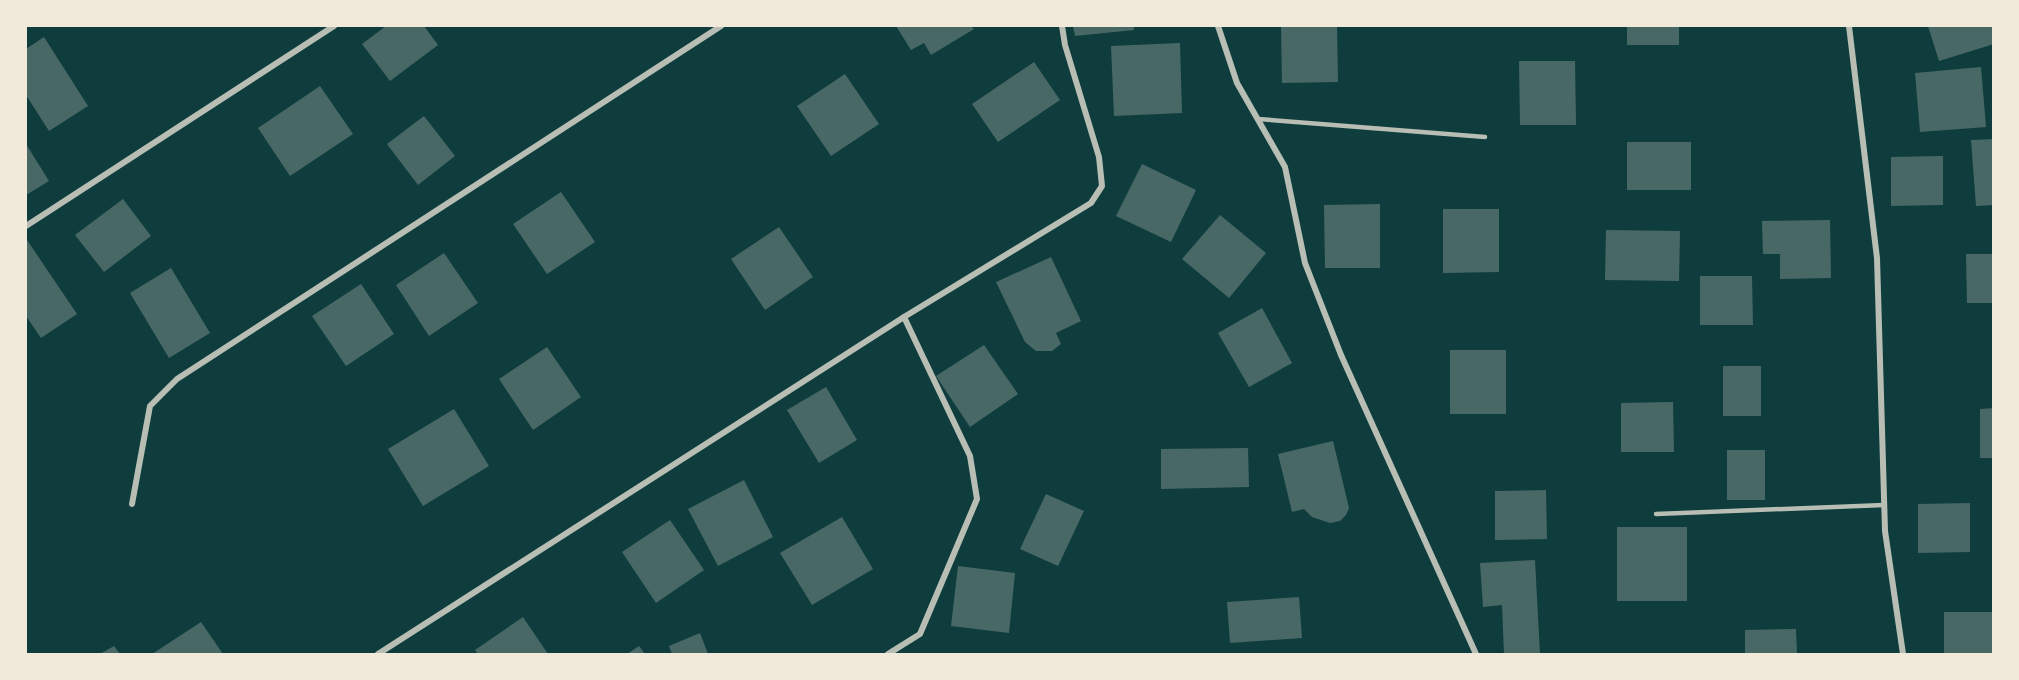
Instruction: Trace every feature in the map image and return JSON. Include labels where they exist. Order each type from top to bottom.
[{"type":"street","points":[[26,226],[334,26]]},
{"type":"street","points":[[132,504],[150,406],[177,379],[721,26]]},
{"type":"street","points":[[378,654],[904,317],[1091,203],[1102,186],[1099,157],[1065,45],[1062,26]]},
{"type":"street","points":[[1218,26],[1237,83],[1285,167],[1305,263],[1341,355],[1476,654]]},
{"type":"street","points":[[1849,26],[1877,258],[1885,531],[1904,654]]},
{"type":"street","points":[[888,654],[920,634],[976,499],[969,456],[904,317]]},
{"type":"lane","points":[[1258,119],[1485,137]]},
{"type":"lane","points":[[1656,514],[1884,505]]},
{"type":"building","points":[[386,26],[424,26],[438,45],[390,81],[362,44]]},
{"type":"building","points":[[896,26],[971,26],[974,29],[931,55],[924,43],[911,50]]},
{"type":"building","points":[[1073,26],[1134,26],[1134,30],[1075,36]]},
{"type":"building","points":[[1281,26],[1337,26],[1338,82],[1282,83]]},
{"type":"building","points":[[1627,26],[1679,26],[1679,45],[1627,45]]},
{"type":"building","points":[[1928,26],[1994,26],[1994,44],[1939,61]]},
{"type":"building","points":[[44,37],[88,106],[49,131],[26,95],[26,49]]},
{"type":"building","points":[[1180,43],[1182,113],[1114,116],[1111,46]]},
{"type":"building","points":[[1519,61],[1575,61],[1576,125],[1520,125]]},
{"type":"building","points":[[1034,62],[1060,100],[998,142],[972,104]]},
{"type":"building","points":[[1981,67],[1986,127],[1920,132],[1915,73]]},
{"type":"building","points":[[845,74],[879,124],[831,156],[797,106]]},
{"type":"building","points":[[320,86],[353,134],[290,176],[258,128]]},
{"type":"building","points":[[424,116],[455,156],[418,185],[387,144]]},
{"type":"building","points":[[1994,139],[1994,205],[1976,206],[1971,140]]},
{"type":"building","points":[[1627,142],[1691,142],[1691,190],[1627,190]]},
{"type":"building","points":[[26,144],[49,181],[26,195]]},
{"type":"building","points":[[1943,156],[1943,205],[1891,206],[1891,157]]},
{"type":"building","points":[[1142,164],[1196,190],[1171,242],[1116,216]]},
{"type":"building","points":[[561,192],[595,242],[547,274],[513,224]]},
{"type":"building","points":[[123,199],[151,236],[104,272],[75,235]]},
{"type":"building","points":[[1380,204],[1380,268],[1325,268],[1324,205]]},
{"type":"building","points":[[1443,209],[1499,209],[1499,272],[1443,273]]},
{"type":"building","points":[[1220,215],[1266,253],[1229,298],[1182,259]]},
{"type":"building","points":[[1830,220],[1831,278],[1780,279],[1780,254],[1763,254],[1762,221]]},
{"type":"building","points":[[779,227],[813,277],[765,310],[731,259]]},
{"type":"building","points":[[1606,230],[1680,231],[1679,281],[1605,280]]},
{"type":"building","points":[[27,240],[77,314],[41,338],[26,316]]},
{"type":"building","points":[[444,253],[478,303],[429,336],[396,285]]},
{"type":"building","points":[[1966,254],[1994,254],[1994,303],[1967,303]]},
{"type":"building","points":[[1051,257],[1081,321],[1056,333],[1061,344],[1052,351],[1036,351],[1025,342],[996,282]]},
{"type":"building","points":[[171,268],[210,333],[169,358],[130,293]]},
{"type":"building","points":[[1700,276],[1752,276],[1753,325],[1700,325]]},
{"type":"building","points":[[361,284],[394,334],[346,366],[312,316]]},
{"type":"building","points":[[1262,308],[1292,363],[1249,387],[1218,333]]},
{"type":"building","points":[[984,345],[1018,394],[970,427],[936,376]]},
{"type":"building","points":[[547,347],[581,397],[533,430],[499,379]]},
{"type":"building","points":[[1450,350],[1506,350],[1506,414],[1450,414]]},
{"type":"building","points":[[1723,366],[1761,366],[1761,416],[1723,416]]},
{"type":"building","points":[[826,387],[857,440],[819,463],[787,410]]},
{"type":"building","points":[[1673,402],[1674,452],[1621,452],[1621,403]]},
{"type":"building","points":[[1994,408],[1994,458],[1980,458],[1980,409]]},
{"type":"building","points":[[454,409],[489,466],[423,506],[388,449]]},
{"type":"building","points":[[1333,441],[1349,508],[1340,521],[1330,523],[1312,517],[1304,509],[1292,512],[1278,454]]},
{"type":"building","points":[[1248,448],[1249,487],[1161,489],[1161,449]]},
{"type":"building","points":[[1727,450],[1765,450],[1765,500],[1727,500]]},
{"type":"building","points":[[744,480],[773,537],[718,566],[688,509]]},
{"type":"building","points":[[1546,490],[1547,539],[1495,540],[1495,491]]},
{"type":"building","points":[[1046,494],[1084,511],[1058,566],[1020,549]]},
{"type":"building","points":[[1970,503],[1970,552],[1918,553],[1918,504]]},
{"type":"building","points":[[842,517],[873,569],[812,605],[780,553]]},
{"type":"building","points":[[670,520],[704,570],[656,603],[622,552]]},
{"type":"building","points":[[1617,527],[1687,527],[1687,601],[1617,601]]},
{"type":"building","points":[[1535,560],[1540,654],[1504,654],[1502,605],[1483,607],[1480,563]]},
{"type":"building","points":[[958,566],[1015,573],[1009,633],[951,626]]},
{"type":"building","points":[[1299,597],[1302,638],[1230,643],[1227,602]]},
{"type":"building","points":[[1944,612],[1994,612],[1994,654],[1944,654]]},
{"type":"building","points":[[523,617],[548,654],[478,654],[475,650]]},
{"type":"building","points":[[201,622],[223,654],[152,654]]},
{"type":"building","points":[[1796,629],[1797,654],[1745,654],[1745,630]]},
{"type":"building","points":[[700,633],[708,654],[672,654],[669,646]]},
{"type":"building","points":[[114,646],[120,654],[100,654]]},
{"type":"building","points":[[639,646],[645,654],[627,654]]}]
